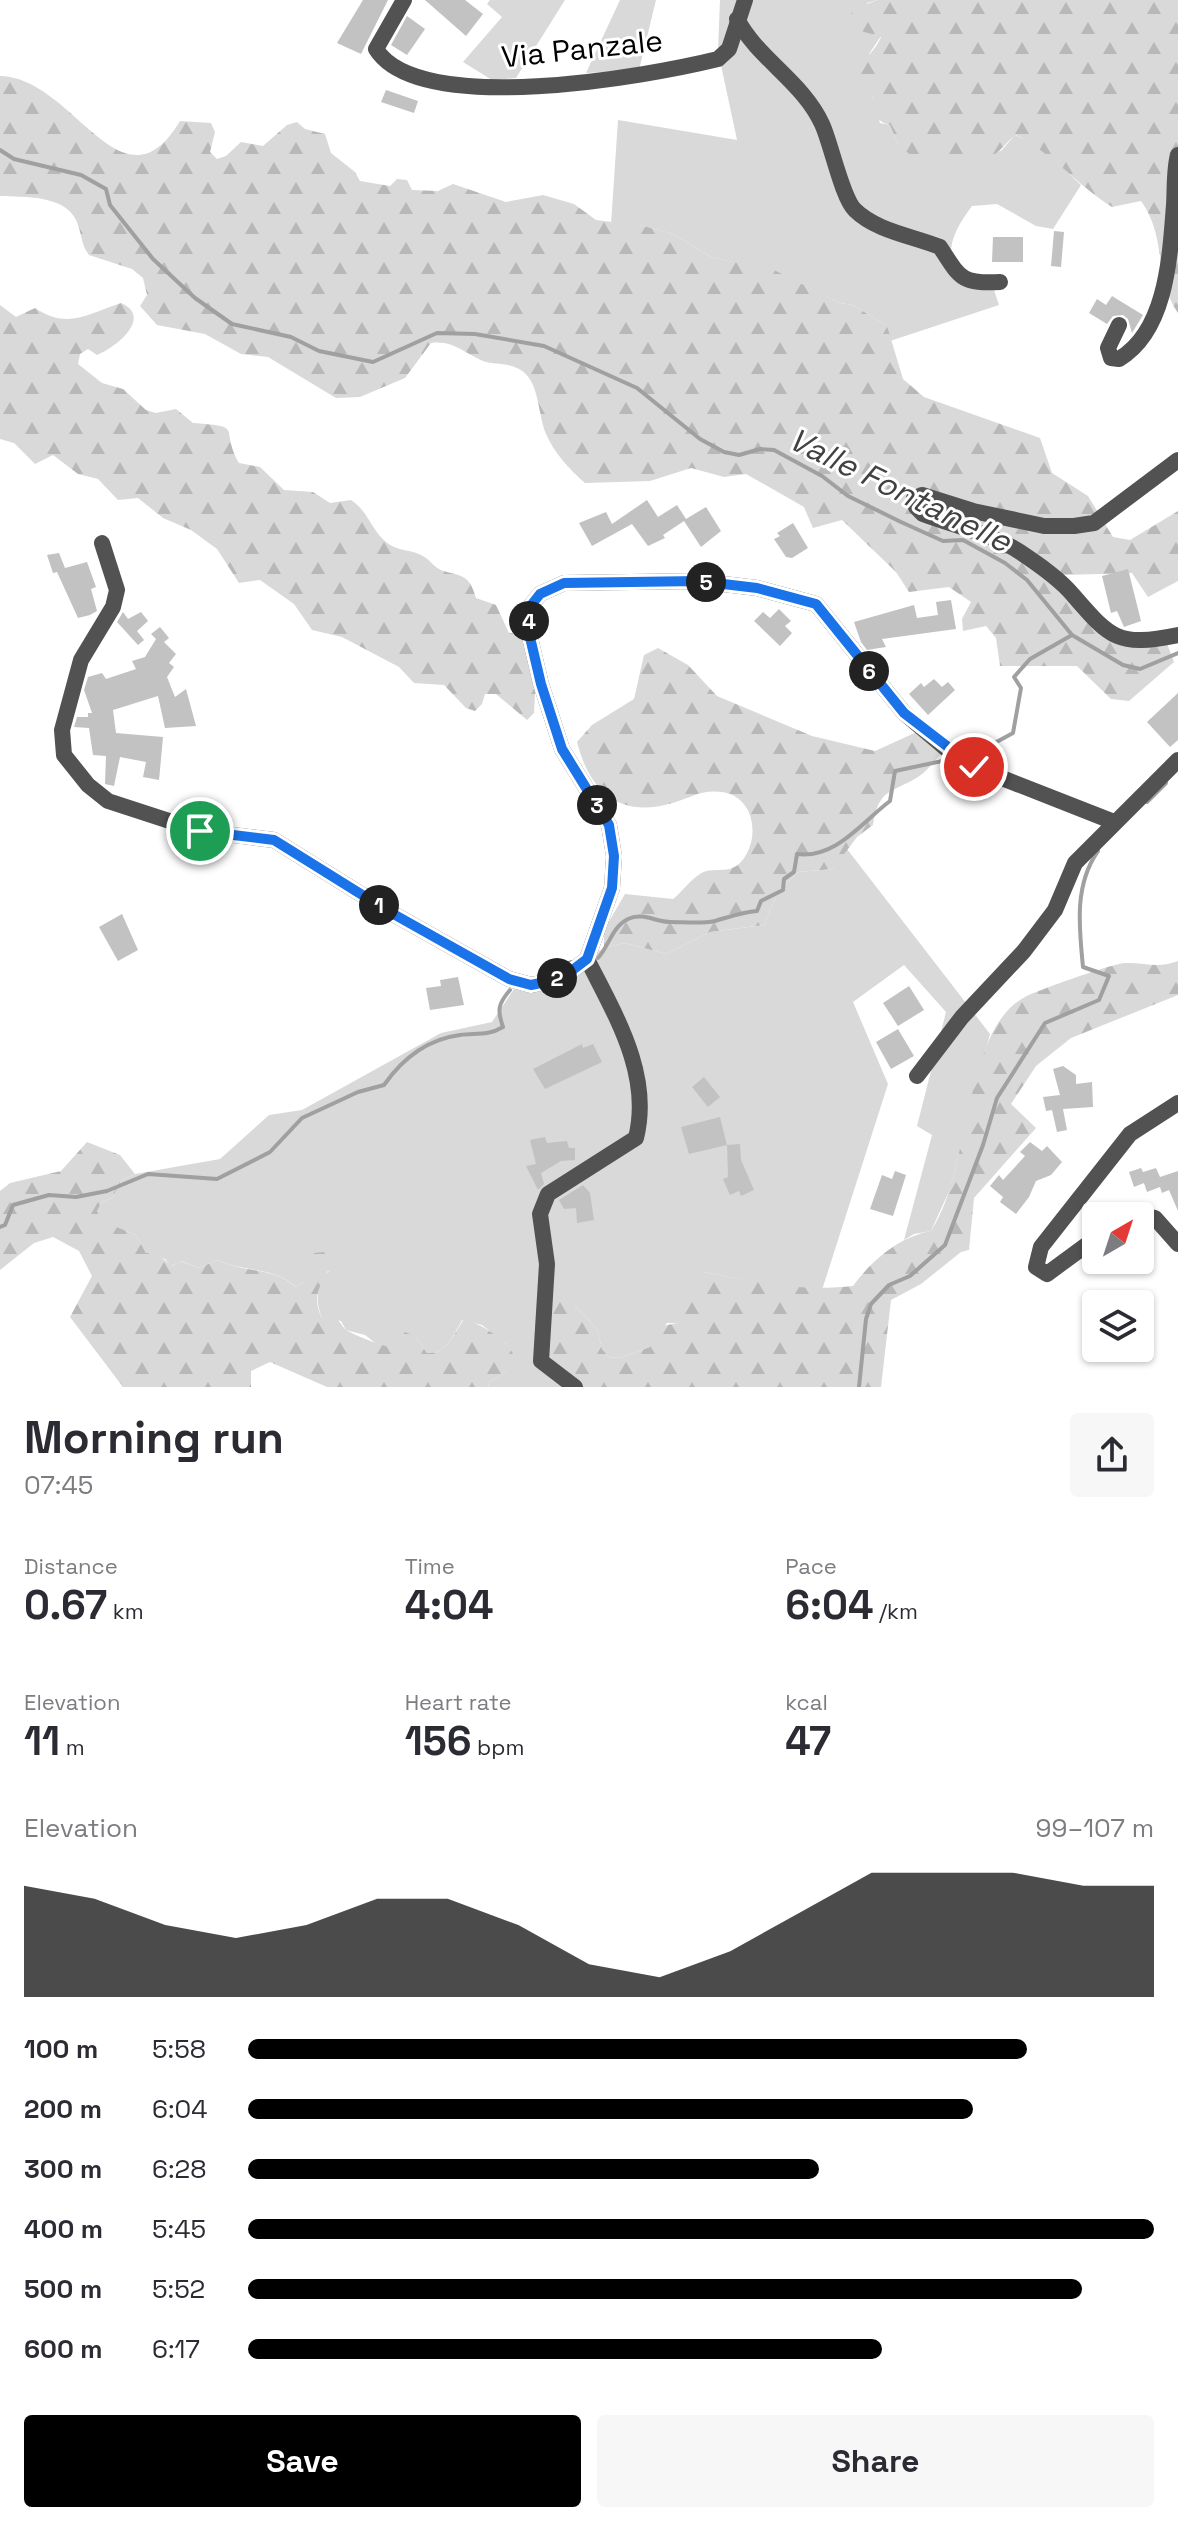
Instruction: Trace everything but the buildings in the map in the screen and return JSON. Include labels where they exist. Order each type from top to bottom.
[{"type":"street","name":"Via Panzale","points":[[404,0],[376,49],[385,63],[410,75],[481,87],[544,87],[718,59],[729,49],[737,19]]},
{"type":"street","points":[[745,0],[737,19],[748,40],[789,79],[822,121],[853,209],[880,226],[940,247],[957,275],[972,283],[1000,282]]},
{"type":"street","points":[[1119,325],[1108,348],[1111,358],[1119,359],[1142,339],[1158,307],[1169,252],[1178,155]]},
{"type":"street","points":[[1178,460],[1094,523],[1044,526],[973,511],[922,495],[914,499],[916,507],[923,514],[987,535],[1019,551],[1072,594],[1087,615],[1113,636],[1137,642],[1178,635]]},
{"type":"street","points":[[102,543],[117,590],[113,607],[81,660],[62,730],[64,755],[88,785],[108,801],[200,831],[274,840],[388,911],[509,979],[531,985],[550,981],[570,972],[587,959],[612,888],[614,856],[609,825],[562,749],[541,684],[528,629],[529,608],[540,594],[564,583],[698,581],[757,588],[816,604],[904,713],[950,752],[974,767],[1114,822]]},
{"type":"street","points":[[917,1076],[962,1017],[1024,951],[1055,910],[1075,863],[1178,760]]},
{"type":"street","points":[[575,1387],[541,1361],[547,1264],[540,1214],[548,1194],[636,1138],[641,1116],[631,1052],[587,959]]},
{"type":"street","points":[[1082,1248],[1047,1274],[1036,1267],[1041,1247],[1130,1134],[1178,1103]]},
{"type":"street","points":[[1154,1218],[1178,1244]]},
{"type":"green space","points":[[490,0],[565,0],[516,78],[492,80],[463,62],[502,17],[487,4]]},
{"type":"green space","points":[[620,0],[656,0],[639,70],[586,73]]},
{"type":"green space","points":[[720,0],[878,0],[867,3],[871,33],[881,36],[869,54],[872,95],[880,123],[890,125],[898,145],[930,157],[1001,151],[1015,135],[1039,146],[1081,185],[1053,229],[1036,226],[997,204],[972,206],[965,216],[952,244],[954,273],[959,284],[992,284],[999,305],[890,341],[887,326],[853,305],[840,303],[772,270],[713,258],[673,234],[644,226],[611,224],[618,120],[737,140],[718,51]]},
{"type":"green space","points":[[878,0],[1178,0],[1178,313],[1166,286],[1154,228],[1141,201],[1112,207],[1016,135],[990,156],[977,159],[945,157],[922,164],[898,145],[890,125],[877,117],[872,95],[853,89],[855,74],[881,37],[857,29],[850,15],[858,7]]},
{"type":"green space","points":[[0,76],[27,82],[51,97],[117,150],[138,155],[159,147],[180,121],[211,123],[215,132],[210,152],[217,159],[226,156],[241,142],[263,146],[287,125],[297,122],[305,129],[325,134],[331,153],[355,172],[360,181],[390,186],[397,179],[407,180],[412,190],[438,191],[453,184],[506,202],[543,195],[574,204],[596,220],[644,226],[673,234],[713,258],[772,269],[840,303],[853,305],[887,326],[903,379],[924,397],[1040,438],[1052,473],[1088,496],[1113,537],[1130,540],[1178,511],[1178,581],[1148,597],[1132,573],[1064,575],[1056,587],[1104,638],[1166,641],[1174,662],[1129,701],[1111,699],[1077,666],[1000,666],[996,638],[986,626],[963,631],[962,619],[971,602],[949,587],[909,592],[896,572],[842,520],[813,528],[804,507],[746,474],[724,477],[691,468],[650,481],[585,483],[563,461],[550,441],[534,389],[526,374],[510,365],[483,361],[452,345],[431,343],[405,378],[360,397],[336,398],[268,357],[241,354],[205,334],[157,325],[140,306],[147,295],[143,278],[132,269],[89,255],[70,212],[42,199],[0,196]]},
{"type":"green space","points":[[121,303],[134,316],[128,331],[122,339],[97,355],[88,349],[80,354],[78,364],[102,383],[123,389],[146,410],[156,413],[176,409],[193,423],[226,428],[239,463],[260,467],[284,490],[313,492],[330,503],[351,500],[392,546],[418,553],[438,569],[467,580],[476,598],[496,605],[509,633],[538,635],[534,713],[527,720],[496,694],[485,694],[482,704],[475,711],[466,708],[444,685],[414,683],[399,667],[342,637],[312,630],[294,604],[260,580],[239,583],[217,549],[191,530],[163,518],[138,498],[118,500],[98,479],[78,474],[53,455],[35,464],[14,443],[0,439],[0,305],[16,317],[35,308],[47,315],[68,319]]},
{"type":"green space","points":[[658,648],[688,665],[717,696],[812,736],[875,751],[919,731],[941,754],[921,775],[882,798],[873,825],[857,837],[833,869],[798,872],[778,892],[764,925],[710,932],[666,954],[625,943],[604,948],[604,930],[625,894],[673,899],[700,874],[735,867],[747,854],[752,821],[742,802],[722,792],[708,792],[651,807],[620,803],[608,796],[589,773],[577,742],[592,725],[634,699],[644,655]]},
{"type":"green space","points":[[847,849],[990,1034],[950,1189],[931,1231],[914,1234],[904,1240],[932,1135],[917,1126],[946,1012],[904,965],[853,1002],[888,1084],[822,1290],[763,1284],[704,1272],[677,1323],[667,1323],[650,1347],[620,1358],[609,1357],[602,1349],[597,1329],[575,1306],[562,1387],[488,1387],[489,1382],[507,1371],[506,1344],[482,1325],[462,1320],[449,1343],[434,1353],[427,1353],[415,1336],[392,1347],[382,1348],[365,1335],[346,1330],[341,1321],[322,1318],[318,1293],[321,1281],[329,1271],[309,1273],[304,1282],[296,1287],[278,1276],[217,1260],[199,1268],[181,1261],[171,1266],[165,1259],[146,1253],[136,1235],[100,1220],[97,1211],[102,1202],[112,1198],[122,1180],[135,1174],[220,1159],[269,1115],[302,1110],[441,1033],[492,1022],[518,983],[577,965],[604,948],[625,943],[666,954],[710,932],[764,925],[778,892],[798,872],[833,869]]},
{"type":"green space","points":[[1178,961],[1178,995],[1071,1038],[1036,1066],[1011,1104],[1036,1128],[974,1198],[969,1250],[961,1252],[921,1284],[891,1300],[881,1387],[562,1387],[539,1349],[549,1299],[558,1296],[568,1299],[597,1329],[602,1349],[609,1357],[620,1358],[650,1347],[658,1327],[677,1323],[687,1285],[704,1272],[797,1287],[853,1286],[887,1251],[908,1238],[931,1231],[954,1174],[978,1070],[990,1039],[1005,1014],[1025,997],[1105,968],[1124,963],[1158,965]]},
{"type":"green space","points":[[87,1142],[120,1155],[135,1174],[122,1180],[112,1198],[102,1202],[97,1211],[101,1220],[110,1219],[117,1227],[136,1235],[146,1253],[156,1253],[172,1266],[180,1261],[199,1268],[217,1260],[278,1276],[296,1287],[304,1282],[314,1253],[325,1252],[332,1261],[318,1294],[318,1309],[322,1318],[332,1315],[348,1331],[388,1347],[392,1347],[405,1332],[415,1336],[427,1353],[440,1351],[463,1320],[469,1321],[503,1341],[510,1348],[514,1362],[507,1371],[489,1382],[488,1387],[327,1387],[270,1362],[251,1371],[251,1387],[123,1387],[70,1317],[92,1276],[79,1251],[53,1237],[34,1243],[0,1270],[0,1191],[10,1183],[61,1171]]},
{"type":"waterway","name":"Valle Fontanelle","points":[[0,150],[14,159],[81,175],[106,189],[110,205],[153,259],[195,298],[232,324],[291,337],[319,351],[373,362],[437,333],[475,334],[544,346],[637,388],[700,439],[724,452],[739,455],[760,449],[774,450],[822,476],[848,496],[901,522],[943,541],[963,540],[1005,563],[1027,580],[1072,635],[1123,665],[1140,669],[1178,653]]},
{"type":"waterway","points":[[969,757],[1013,733],[1021,688],[1014,677],[1030,659],[1072,635]]},
{"type":"waterway","points":[[598,958],[618,927],[633,917],[665,922],[704,922],[757,911],[761,901],[783,890],[784,879],[794,872],[797,854],[811,854],[836,845],[890,801],[895,771],[947,760]]},
{"type":"waterway","points":[[1147,802],[1166,783]]},
{"type":"waterway","points":[[859,1387],[866,1319],[871,1304],[889,1285],[910,1276],[945,1245],[983,1145],[997,1098],[1045,1023],[1099,1000],[1109,976],[1083,967],[1080,922],[1085,878],[1098,851]]},
{"type":"waterway","points":[[541,975],[571,962]]},
{"type":"waterway","points":[[0,1227],[5,1225],[13,1205],[49,1195],[76,1197],[107,1191],[148,1174],[217,1179],[270,1152],[302,1118],[358,1092],[384,1085],[408,1058],[427,1045],[449,1037],[487,1033],[503,1027],[500,1007],[510,990]]},
{"type":"route","points":[[200,831],[274,840],[388,911],[509,979],[531,985],[570,972],[587,959],[595,944],[612,888],[614,856],[609,825],[562,749],[541,684],[528,629],[529,608],[540,594],[564,583],[698,581],[757,588],[816,604],[904,713],[950,752],[974,767]]}]
